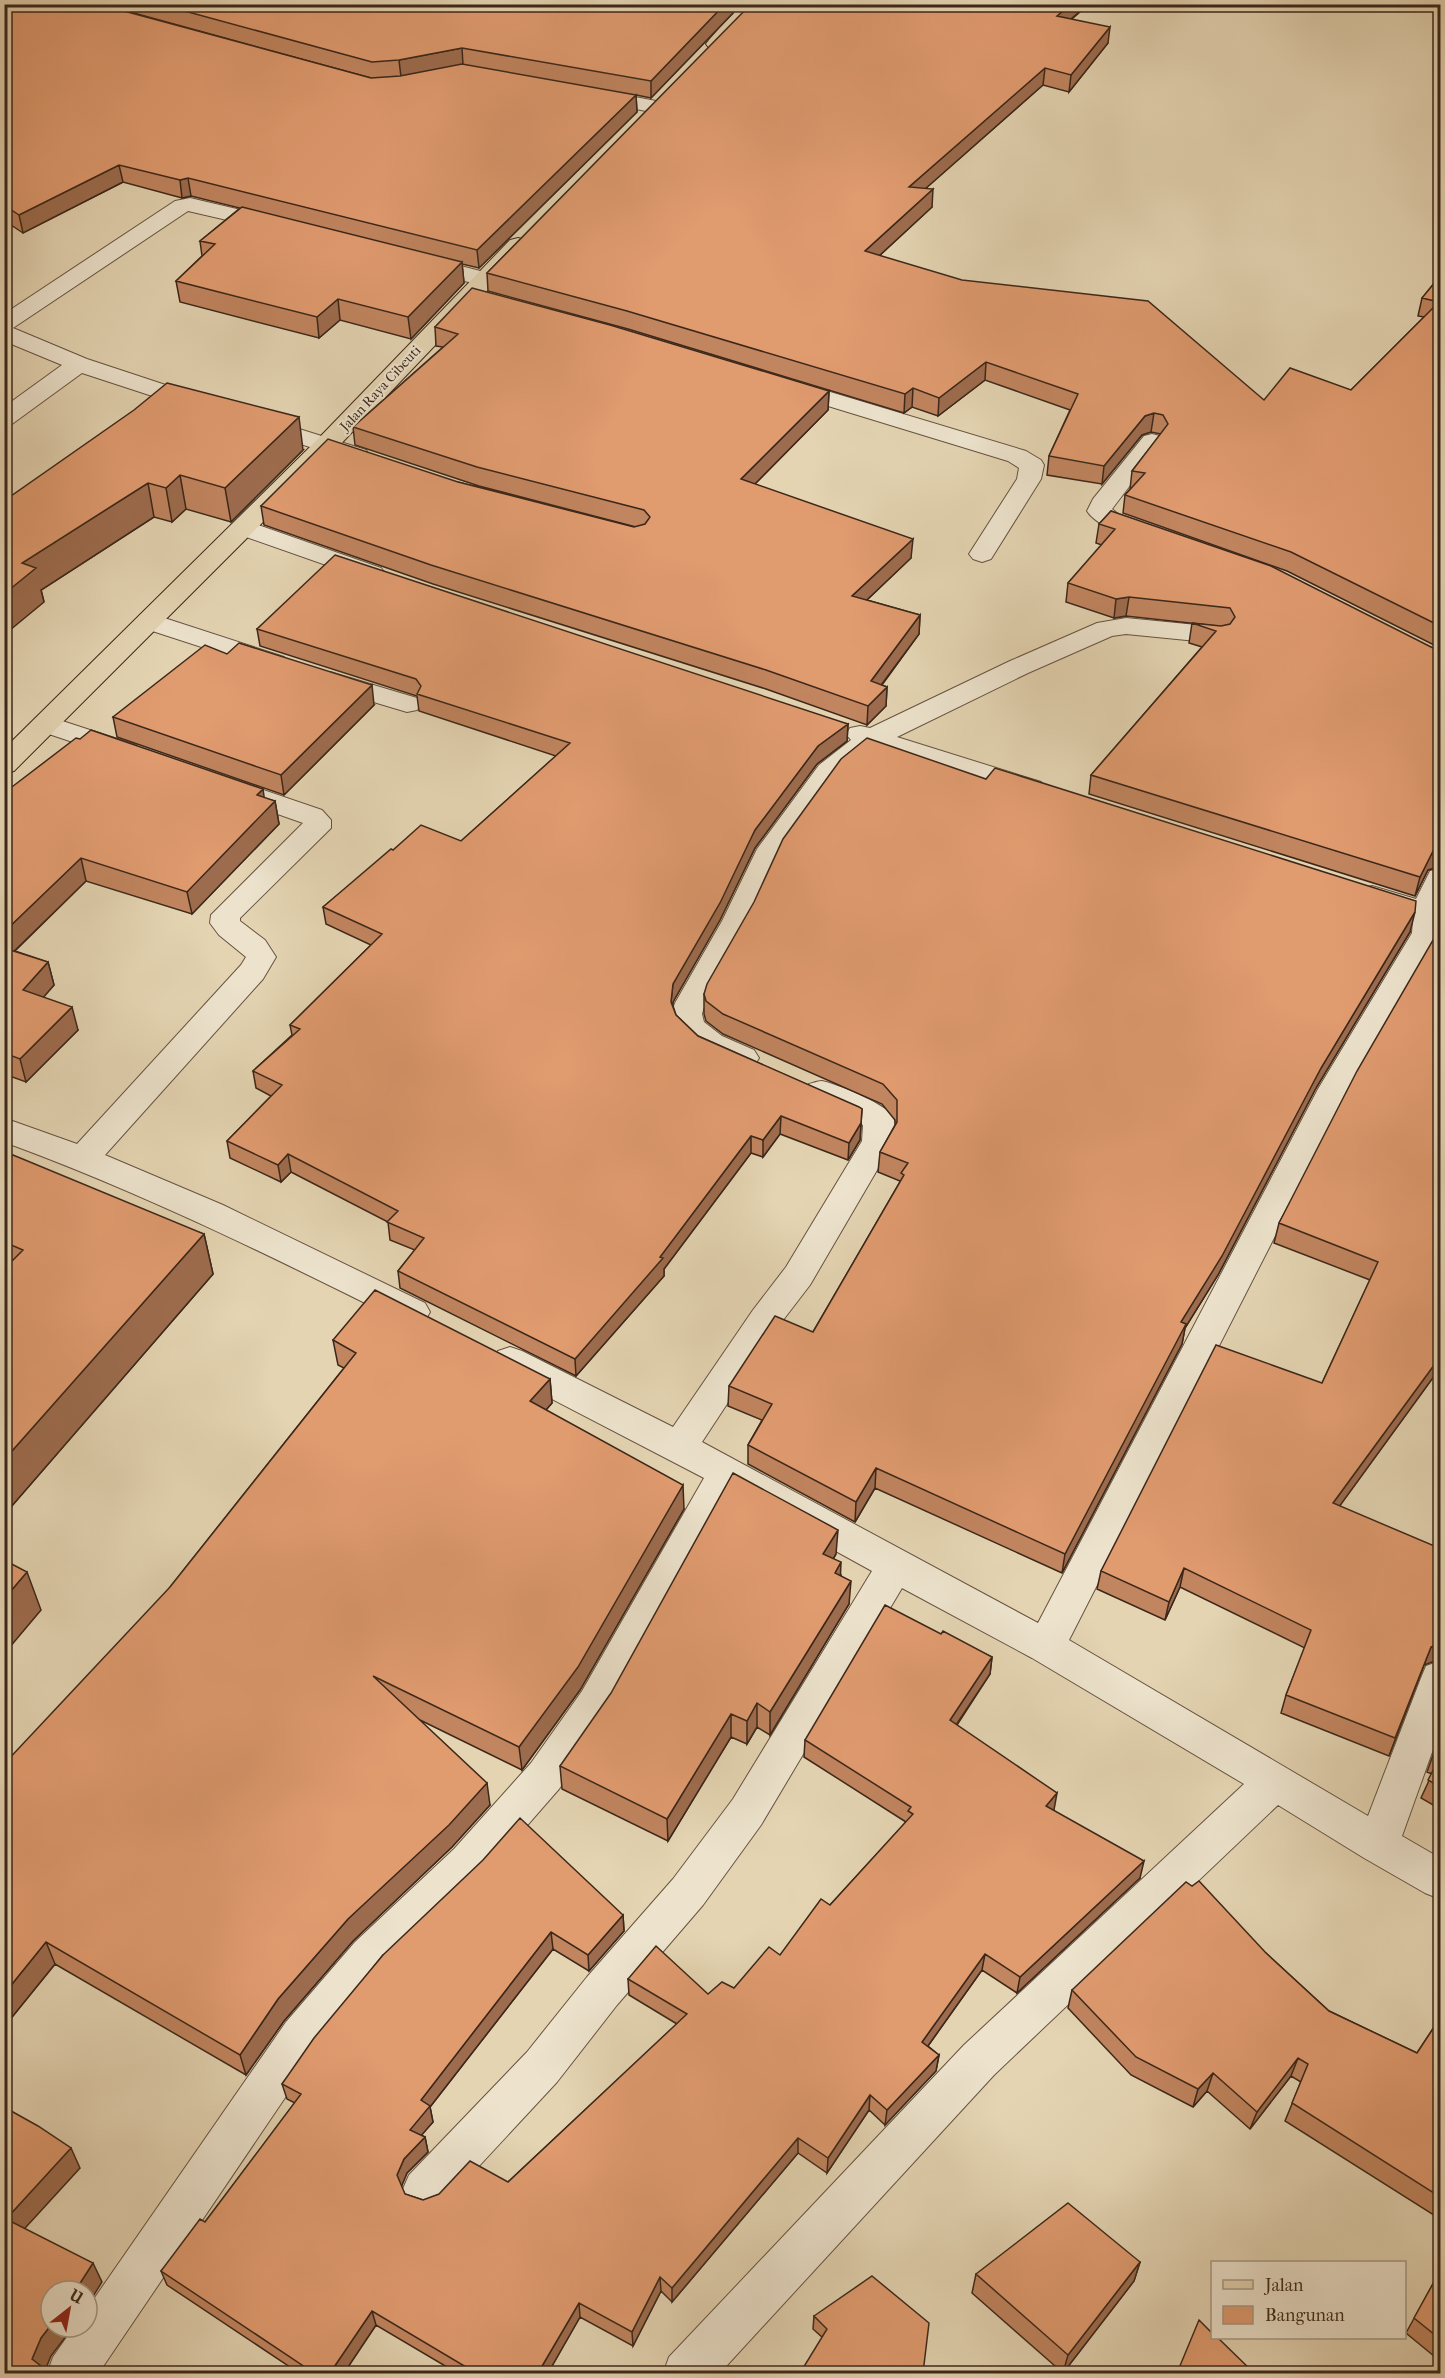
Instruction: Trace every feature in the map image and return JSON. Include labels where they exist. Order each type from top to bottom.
[{"type":"main road","points":[[703,58],[750,4]]},
{"type":"main road","name":"Jalan Raya Cibeuti","points":[[4,765],[480,292],[533,230]]},
{"type":"street","points":[[569,91],[656,107]]},
{"type":"street","points":[[4,324],[182,205],[200,206],[290,229]]},
{"type":"street","points":[[402,258],[480,292]]},
{"type":"street","points":[[4,333],[79,364],[381,464]]},
{"type":"street","points":[[4,419],[79,364]]},
{"type":"street","points":[[767,380],[1017,456],[1032,465],[1029,479],[982,554]]},
{"type":"street","points":[[1152,441],[1102,504],[1099,511],[1108,519],[1175,542]]},
{"type":"street","points":[[244,528],[400,583]]},
{"type":"street","points":[[149,621],[407,704]]},
{"type":"street","points":[[764,1067],[711,1044],[689,1026],[687,1014],[690,1003],[737,921],[767,856],[829,771],[872,738],[1106,628],[1126,626],[1217,635]]},
{"type":"street","points":[[47,724],[157,762]]},
{"type":"street","points":[[840,727],[1050,794]]},
{"type":"street","points":[[84,1157],[252,972],[261,957],[258,949],[232,933],[225,924],[226,915],[317,828],[318,820],[312,816],[212,781]]},
{"type":"street","points":[[1046,1646],[1334,1089],[1427,933],[1433,892],[1440,878]]},
{"type":"street","points":[[1352,889],[1431,914]]},
{"type":"street","points":[[679,1447],[765,1319],[798,1276],[878,1141],[879,1121],[870,1114],[796,1082]]},
{"type":"street","points":[[4,1129],[84,1157],[240,1226],[438,1325]]},
{"type":"street","points":[[480,1346],[679,1447],[1046,1646],[1440,1880]]},
{"type":"street","points":[[70,2373],[301,2037],[370,1956],[469,1862],[545,1776],[596,1703],[726,1472]]},
{"type":"street","points":[[424,2191],[542,2067],[602,1991],[688,1892],[747,1812],[896,1566]]},
{"type":"street","points":[[1378,1845],[1440,1678]]},
{"type":"street","points":[[686,2373],[979,2060],[1274,1782]]},
{"type":"building","points":[[4,4],[98,4],[371,78],[400,76],[462,64],[636,95],[477,250],[188,178],[180,180],[119,165],[19,215],[4,205]]},
{"type":"building","points":[[159,4],[725,4],[651,81],[462,48],[399,60],[372,62]]},
{"type":"building","points":[[751,4],[1071,4],[1057,16],[1110,27],[1071,75],[1045,68],[909,187],[933,189],[865,251],[962,280],[1148,301],[1264,400],[1290,368],[1351,390],[1439,302],[1422,298],[1440,276],[1440,626],[1291,552],[1125,495],[1145,473],[1132,471],[1168,424],[1163,415],[1154,413],[1145,416],[1104,466],[1049,456],[1078,394],[986,362],[939,398],[913,388],[905,394],[627,311],[487,273]]},
{"type":"building","points":[[242,207],[462,262],[408,317],[338,299],[317,317],[176,281],[215,244],[200,241]]},
{"type":"building","points":[[472,288],[610,325],[829,391],[741,479],[913,539],[852,596],[920,615],[871,681],[887,687],[868,706],[766,670],[431,565],[261,506],[328,439],[458,482],[634,527],[645,524],[650,517],[644,510],[477,467],[353,427],[458,334],[435,327]]},
{"type":"building","points":[[167,383],[299,417],[225,488],[180,475],[166,488],[148,483],[22,563],[36,568],[4,594],[4,501],[134,410]]},
{"type":"building","points":[[1111,511],[1271,566],[1440,650],[1440,848],[1433,851],[1420,877],[1091,775],[1216,631],[1192,623],[1221,626],[1230,624],[1235,617],[1230,608],[1129,597],[1116,599],[1068,583],[1115,529],[1099,524]]},
{"type":"building","points":[[335,555],[848,724],[818,746],[755,830],[720,903],[673,984],[671,1002],[676,1015],[698,1036],[859,1107],[862,1109],[861,1123],[849,1143],[781,1116],[763,1140],[751,1136],[660,1257],[663,1258],[575,1359],[398,1271],[424,1238],[387,1222],[398,1211],[288,1154],[278,1165],[227,1141],[282,1085],[253,1071],[300,1029],[290,1025],[382,934],[323,907],[421,825],[461,841],[570,743],[417,694],[421,686],[416,679],[257,629]]},
{"type":"building","points":[[239,643],[372,685],[281,775],[113,717],[205,645],[227,654]]},
{"type":"building","points":[[91,730],[263,789],[257,795],[275,801],[187,892],[81,858],[4,932],[4,793],[76,738],[80,739]]},
{"type":"building","points":[[867,738],[986,779],[995,768],[1416,901],[1415,912],[1321,1068],[1222,1256],[1181,1322],[1186,1324],[1065,1554],[876,1468],[856,1502],[748,1445],[772,1404],[729,1386],[775,1316],[813,1332],[904,1175],[901,1173],[908,1163],[880,1152],[897,1122],[897,1100],[883,1084],[723,1014],[706,1001],[704,994],[707,984],[754,902],[783,839],[841,759]]},
{"type":"building","points":[[1440,928],[1440,1357],[1333,1503],[1439,1548],[1440,1545],[1440,1643],[1431,1647],[1395,1738],[1286,1695],[1311,1630],[1184,1568],[1169,1602],[1101,1571],[1216,1345],[1322,1383],[1378,1262],[1279,1223],[1357,1071]]},
{"type":"building","points":[[4,948],[48,962],[23,990],[72,1007],[20,1059],[4,1053]]},
{"type":"building","points":[[13,1155],[204,1234],[4,1460],[4,1269],[23,1250],[4,1242],[4,1164]]},
{"type":"building","points":[[375,1290],[550,1379],[530,1401],[683,1485],[578,1667],[519,1747],[373,1676],[487,1783],[449,1825],[348,1919],[278,1999],[240,2055],[46,1942],[4,1994],[4,1764],[170,1587],[356,1353],[333,1340]]},
{"type":"building","points":[[733,1473],[838,1530],[823,1554],[841,1562],[835,1573],[851,1581],[770,1712],[757,1703],[747,1721],[731,1714],[667,1819],[560,1766],[611,1693]]},
{"type":"building","points":[[4,1560],[27,1572],[4,1599]]},
{"type":"building","points":[[885,1605],[941,1634],[943,1631],[992,1657],[950,1720],[1057,1793],[1046,1806],[1144,1861],[1020,1977],[985,1954],[922,2042],[939,2055],[887,2110],[870,2095],[828,2158],[798,2138],[672,2288],[660,2277],[632,2332],[579,2303],[538,2373],[476,2373],[372,2311],[330,2373],[314,2373],[161,2271],[200,2219],[205,2222],[301,2094],[282,2084],[314,2038],[383,1955],[483,1860],[520,1818],[623,1915],[588,1955],[551,1932],[421,2100],[430,2106],[410,2130],[425,2137],[404,2159],[397,2175],[405,2194],[423,2200],[439,2194],[470,2161],[508,2182],[687,2014],[628,1979],[656,1946],[708,1994],[722,1982],[734,1988],[769,1947],[780,1955],[821,1899],[830,1905],[913,1814],[908,1811],[911,1807],[805,1740]]},
{"type":"building","points":[[1440,1737],[1440,1757],[1434,1754]]},
{"type":"building","points":[[1440,1757],[1440,1787],[1428,1780]]},
{"type":"building","points":[[1199,1881],[1266,1953],[1329,2011],[1417,2053],[1440,2018],[1440,2197],[1292,2103],[1308,2064],[1298,2058],[1257,2112],[1213,2073],[1198,2089],[1136,2057],[1072,1990],[1186,1882],[1192,1886]]},
{"type":"building","points":[[4,2107],[71,2148],[6,2219],[93,2263],[83,2279],[39,2279],[41,2339],[32,2359],[50,2373],[4,2373]]},
{"type":"building","points":[[1068,2203],[1140,2262],[1068,2355],[976,2274]]},
{"type":"building","points":[[1440,2271],[1440,2339],[1414,2318]]},
{"type":"building","points":[[872,2276],[929,2323],[923,2373],[800,2373],[827,2329],[814,2316]]},
{"type":"building","points":[[1199,2320],[1211,2332],[1211,2339],[1219,2339],[1254,2373],[1177,2373]]}]
